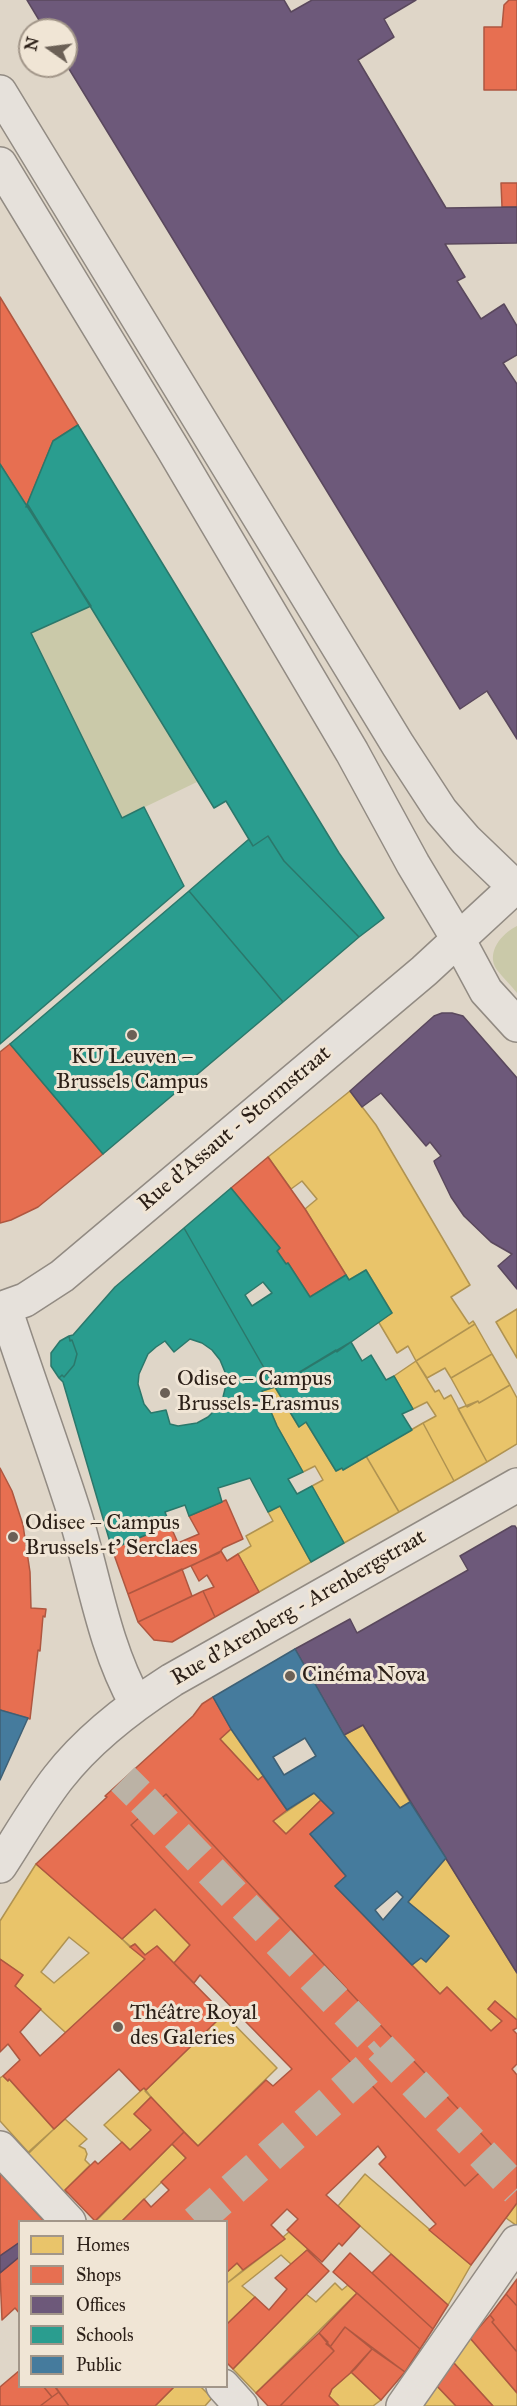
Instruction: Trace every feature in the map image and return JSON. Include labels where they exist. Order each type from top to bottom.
[{"type":"street","points":[[0,92],[441,811],[466,840],[516,887]]},
{"type":"street","points":[[0,164],[173,448],[346,741],[412,864],[458,939],[486,991],[517,1025]]},
{"type":"street","name":"Rue d'Assaut - Stormstraat","points":[[2,1308],[25,1300],[62,1276],[424,970],[516,887]]},
{"type":"street","points":[[2,1308],[74,1513],[111,1649],[136,1703]]},
{"type":"street","name":"Rue d'Arenberg - Arenbergstraat","points":[[0,1866],[58,1778],[90,1743],[136,1703],[182,1674],[517,1485]]},
{"type":"street","points":[[0,2148],[67,2220]]},
{"type":"street","points":[[406,2405],[477,2280],[517,2242]]},
{"type":"street","points":[[225,2388],[241,2406]]},
{"type":"green space","points":[[91,606],[197,782],[122,818],[31,633]]},
{"type":"green space","points":[[517,926],[517,993],[497,970],[493,957],[497,944],[506,933]]},
{"type":"building: Homes","points":[[350,1091],[376,1125],[470,1285],[451,1297],[469,1324],[473,1321],[475,1324],[416,1361],[408,1346],[397,1353],[378,1321],[392,1313],[366,1270],[349,1280],[305,1209],[317,1199],[302,1181],[291,1189],[268,1157]]},
{"type":"building: Homes","points":[[517,1309],[517,1358],[496,1322]]},
{"type":"building: Homes","points":[[475,1324],[492,1354],[451,1378],[445,1368],[427,1378],[416,1361]]},
{"type":"building: Homes","points":[[492,1354],[510,1385],[479,1403],[478,1401],[467,1407],[451,1378]]},
{"type":"building: Homes","points":[[416,1361],[435,1392],[439,1390],[444,1399],[451,1395],[487,1462],[454,1481],[423,1423],[436,1416],[427,1402],[413,1409],[394,1376]]},
{"type":"building: Homes","points":[[510,1385],[517,1398],[517,1444],[487,1462],[458,1409],[478,1401],[479,1403]]},
{"type":"building: Homes","points":[[275,1387],[299,1427],[306,1422],[336,1471],[342,1468],[343,1470],[366,1456],[399,1512],[344,1543],[312,1486],[323,1480],[315,1466],[303,1472],[277,1426],[262,1391]]},
{"type":"building: Homes","points":[[423,1423],[454,1481],[399,1512],[366,1456]]},
{"type":"building: Homes","points":[[280,1506],[311,1562],[259,1592],[238,1554],[251,1546],[246,1536],[273,1521],[268,1512]]},
{"type":"building: Homes","points":[[363,1725],[410,1802],[400,1808],[344,1735]]},
{"type":"building: Homes","points":[[231,1729],[263,1776],[258,1780],[220,1739]]},
{"type":"building: Homes","points":[[314,1793],[321,1800],[286,1834],[273,1821]]},
{"type":"building: Homes","points":[[446,1858],[517,1973],[517,2020],[495,2001],[488,2009],[502,2021],[491,2031],[447,1987],[440,1994],[412,1965],[421,1958],[426,1962],[449,1936],[408,1902]]},
{"type":"building: Homes","points":[[36,1864],[145,1959],[66,2033],[15,1986],[23,1975],[0,1959],[0,1921]],"holes":[[[69,1937],[89,1953],[54,1983],[41,1972]]]},
{"type":"building: Homes","points":[[155,1909],[190,1945],[174,1963],[157,1946],[145,1955],[135,1944],[130,1947],[122,1939]]},
{"type":"building: Homes","points":[[224,2014],[277,2068],[198,2146],[145,2091]]},
{"type":"building: Homes","points":[[3,2076],[8,2081],[9,2079],[54,2129],[29,2153],[0,2121],[0,2078]]},
{"type":"building: Homes","points":[[144,2088],[151,2097],[134,2114],[151,2130],[130,2150],[104,2125]]},
{"type":"building: Homes","points":[[65,2119],[87,2139],[79,2146],[85,2149],[87,2154],[85,2160],[90,2165],[65,2190],[67,2193],[62,2198],[24,2156]]},
{"type":"building: Homes","points":[[172,2144],[186,2158],[123,2220],[97,2220]]},
{"type":"building: Homes","points":[[365,2174],[471,2265],[448,2305],[338,2206]]},
{"type":"building: Homes","points":[[517,2203],[517,2226],[506,2218]]},
{"type":"building: Homes","points":[[289,2232],[308,2249],[292,2265],[281,2255],[242,2286],[255,2297],[228,2323],[228,2282],[285,2239],[283,2237]]},
{"type":"building: Homes","points":[[237,2263],[243,2270],[228,2282],[228,2271]]},
{"type":"building: Homes","points":[[335,2283],[342,2290],[348,2285],[357,2293],[256,2393],[233,2369],[306,2294],[316,2302]]},
{"type":"building: Homes","points":[[470,2338],[517,2393],[517,2406],[493,2406],[453,2362]]},
{"type":"building: Homes","points":[[351,2372],[381,2400],[373,2406],[339,2406],[329,2396],[332,2389]]},
{"type":"building: Homes","points":[[436,2385],[456,2406],[421,2406]]},
{"type":"building: Homes","points":[[173,2388],[202,2388],[212,2398],[205,2406],[155,2406]]},
{"type":"building: Shops","points":[[509,0],[517,0],[517,90],[484,90],[484,27],[502,27],[504,5]]},
{"type":"building: Shops","points":[[501,183],[517,183],[517,207],[502,207]]},
{"type":"building: Shops","points":[[0,297],[78,425],[53,441],[26,507],[0,464]]},
{"type":"building: Shops","points":[[10,1044],[103,1154],[38,1207],[0,1223],[0,1052]]},
{"type":"building: Shops","points":[[268,1157],[305,1209],[346,1275],[310,1297],[288,1263],[286,1264],[277,1251],[280,1248],[231,1188]]},
{"type":"building: Shops","points":[[0,1468],[12,1491],[23,1525],[30,1572],[31,1608],[46,1609],[45,1617],[43,1616],[40,1651],[38,1650],[30,1719],[0,1710]]},
{"type":"building: Shops","points":[[226,1500],[243,1539],[223,1548],[219,1553],[128,1594],[112,1549],[170,1525],[178,1543],[199,1534],[189,1516]]},
{"type":"building: Shops","points":[[221,1551],[227,1561],[238,1554],[259,1592],[215,1617],[203,1591],[214,1587],[207,1575],[199,1581],[191,1566]]},
{"type":"building: Shops","points":[[182,1569],[192,1596],[138,1622],[128,1594]]},
{"type":"building: Shops","points":[[203,1591],[215,1617],[172,1642],[154,1640],[138,1622]]},
{"type":"building: Shops","points":[[213,1697],[231,1729],[220,1739],[258,1780],[263,1776],[287,1810],[273,1821],[286,1834],[321,1800],[334,1813],[310,1834],[346,1876],[335,1886],[440,1994],[447,1987],[491,2031],[502,2021],[488,2009],[495,2001],[517,2020],[517,2028],[513,2030],[517,2034],[517,2064],[512,2069],[517,2075],[517,2203],[471,2265],[429,2230],[436,2224],[379,2164],[386,2157],[378,2146],[326,2195],[360,2226],[342,2246],[339,2243],[322,2262],[287,2230],[298,2219],[287,2209],[271,2225],[285,2239],[243,2270],[237,2263],[228,2271],[228,2220],[123,2220],[144,2199],[151,2207],[169,2190],[161,2182],[186,2158],[172,2144],[184,2132],[198,2146],[266,2080],[273,2086],[292,2069],[200,1975],[194,1983],[174,1963],[190,1945],[155,1909],[122,1939],[36,1864],[107,1797],[105,1796],[193,1716],[202,1704]],"holes":[[[166,1794],[500,2154],[465,2186],[131,1825]]]},
{"type":"building: Shops","points":[[166,1794],[500,2154],[465,2186],[131,1825]]},
{"type":"building: Shops","points":[[135,1944],[145,1955],[157,1946],[224,2014],[146,2090],[144,2088],[140,2091],[119,2069],[54,2129],[9,2079],[8,2081],[3,2076],[20,2060],[8,2044],[0,2052],[0,1959],[23,1975],[15,1986],[41,2009],[20,2032],[40,2056],[145,1959],[130,1947]]},
{"type":"building: Shops","points":[[151,2097],[184,2132],[94,2220],[65,2190],[95,2161],[98,2164],[122,2142],[130,2150],[151,2130],[134,2114]]},
{"type":"building: Shops","points":[[0,2173],[43,2220],[18,2220],[18,2243],[0,2256]]},
{"type":"building: Shops","points":[[307,2250],[329,2271],[233,2369],[228,2364],[228,2323],[255,2297],[269,2310],[287,2289],[275,2278]]},
{"type":"building: Shops","points":[[350,2253],[433,2329],[420,2349],[333,2272]]},
{"type":"building: Shops","points":[[391,2254],[448,2305],[433,2329],[372,2273]]},
{"type":"building: Shops","points":[[18,2258],[18,2312],[15,2308],[2,2320],[0,2273]]},
{"type":"building: Shops","points":[[517,2279],[517,2306],[506,2294]]},
{"type":"building: Shops","points":[[357,2293],[420,2349],[405,2372],[345,2327],[330,2347],[319,2333]]},
{"type":"building: Shops","points":[[506,2294],[517,2306],[517,2352],[492,2322],[494,2320],[490,2315]]},
{"type":"building: Shops","points":[[490,2315],[494,2320],[492,2322],[517,2352],[517,2393],[470,2338]]},
{"type":"building: Shops","points":[[345,2327],[372,2349],[355,2369],[332,2389],[329,2396],[339,2406],[280,2406],[334,2351],[330,2347]]},
{"type":"building: Shops","points":[[319,2333],[334,2351],[280,2406],[268,2406],[256,2393]]},
{"type":"building: Shops","points":[[372,2349],[405,2372],[381,2400],[351,2372]]},
{"type":"building: Shops","points":[[453,2362],[493,2406],[456,2406],[436,2385]]},
{"type":"building: Shops","points":[[18,2372],[18,2388],[45,2388],[52,2397],[40,2406],[0,2406],[0,2387]]},
{"type":"building: Shops","points":[[45,2388],[56,2388],[59,2392],[52,2397]]},
{"type":"building: Shops","points":[[56,2388],[173,2388],[155,2406],[69,2406]]},
{"type":"building: Shops","points":[[59,2392],[69,2406],[40,2406],[52,2397]]},
{"type":"building: Offices","points":[[27,0],[284,0],[291,12],[312,0],[416,0],[384,19],[394,37],[358,60],[446,208],[517,207],[517,243],[445,244],[465,277],[457,281],[481,319],[504,304],[517,326],[517,355],[503,363],[517,384],[517,739],[487,691],[460,709],[75,78],[78,78],[78,18],[38,18]]},
{"type":"building: Offices","points":[[442,1013],[463,1016],[517,1078],[517,1289],[498,1266],[512,1254],[491,1242],[464,1216],[451,1197],[435,1164],[434,1161],[441,1156],[430,1142],[426,1146],[381,1093],[362,1107],[350,1091],[434,1016]]},
{"type":"building: Offices","points":[[512,1526],[517,1529],[517,1973],[363,1725],[344,1735],[295,1649],[350,1619],[357,1633],[468,1570],[460,1556]]},
{"type":"building: Offices","points":[[18,2243],[18,2258],[0,2273],[0,2256]]},
{"type":"building: Schools","points":[[78,425],[339,853],[384,918],[359,937],[284,861],[268,836],[253,846],[226,801],[214,808],[28,505],[26,507],[53,441]]},
{"type":"building: Schools","points":[[0,464],[91,606],[31,633],[122,818],[144,807],[184,886],[0,1044]]},
{"type":"building: Schools","points":[[268,836],[284,861],[359,937],[283,1002],[189,891],[249,839],[253,846]]},
{"type":"building: Schools","points":[[189,891],[283,1002],[103,1154],[10,1044]]},
{"type":"building: Schools","points":[[231,1188],[280,1248],[277,1251],[286,1264],[288,1263],[310,1297],[346,1275],[349,1280],[366,1270],[392,1313],[337,1352],[336,1350],[275,1387],[184,1228]],"holes":[[[263,1282],[272,1293],[252,1306],[245,1295]]]},
{"type":"building: Schools","name":"Odisee – Campus Brussels-Erasmus","points":[[184,1228],[275,1387],[262,1391],[277,1426],[303,1472],[288,1479],[297,1494],[312,1486],[344,1543],[311,1562],[280,1506],[268,1512],[250,1478],[218,1488],[222,1502],[189,1516],[185,1505],[165,1512],[170,1525],[112,1549],[63,1382],[59,1378],[62,1375],[64,1377],[74,1365],[77,1354],[69,1336],[73,1335],[115,1287]],"holes":[[[190,1339],[202,1343],[220,1360],[225,1372],[226,1385],[223,1397],[217,1408],[197,1423],[178,1426],[170,1424],[166,1410],[151,1413],[144,1404],[138,1384],[139,1374],[148,1354],[165,1341],[174,1352]]]},
{"type":"building: Schools","points":[[69,1336],[77,1354],[74,1365],[64,1377],[62,1375],[59,1378],[51,1366],[51,1353],[60,1341]]},
{"type":"building: Schools","points":[[351,1342],[362,1361],[371,1355],[386,1380],[394,1376],[413,1409],[402,1414],[412,1430],[343,1470],[342,1468],[336,1471],[306,1422],[299,1427],[275,1387]]},
{"type":"building: Public","points":[[295,1649],[344,1735],[400,1808],[410,1802],[446,1858],[408,1902],[449,1936],[426,1962],[421,1958],[412,1965],[335,1886],[346,1876],[310,1834],[334,1813],[314,1793],[287,1810],[231,1729],[213,1697]],"holes":[[[305,1738],[316,1756],[284,1775],[273,1757]],[[397,1891],[403,1897],[383,1920],[375,1910]]]},
{"type":"building: Public","points":[[0,1710],[28,1718],[0,1780]]},
{"type":"tunnel","points":[[123,1779],[138,1794]]},
{"type":"tunnel","points":[[143,1800],[517,2190]]},
{"type":"tunnel","points":[[198,2220],[385,2053]]},
{"type":"place","name":"KU Leuven – Brussels Campus","points":[[132,1035]]},
{"type":"place","name":"Odisee – Campus Brussels-Erasmus","points":[[165,1393]]},
{"type":"place","name":"Odisee – Campus Brussels-t' Serclaes","points":[[13,1537]]},
{"type":"place","name":"Cinéma Nova","points":[[290,1676]]},
{"type":"place","name":"Théâtre Royal des Galeries","points":[[118,2027]]}]
